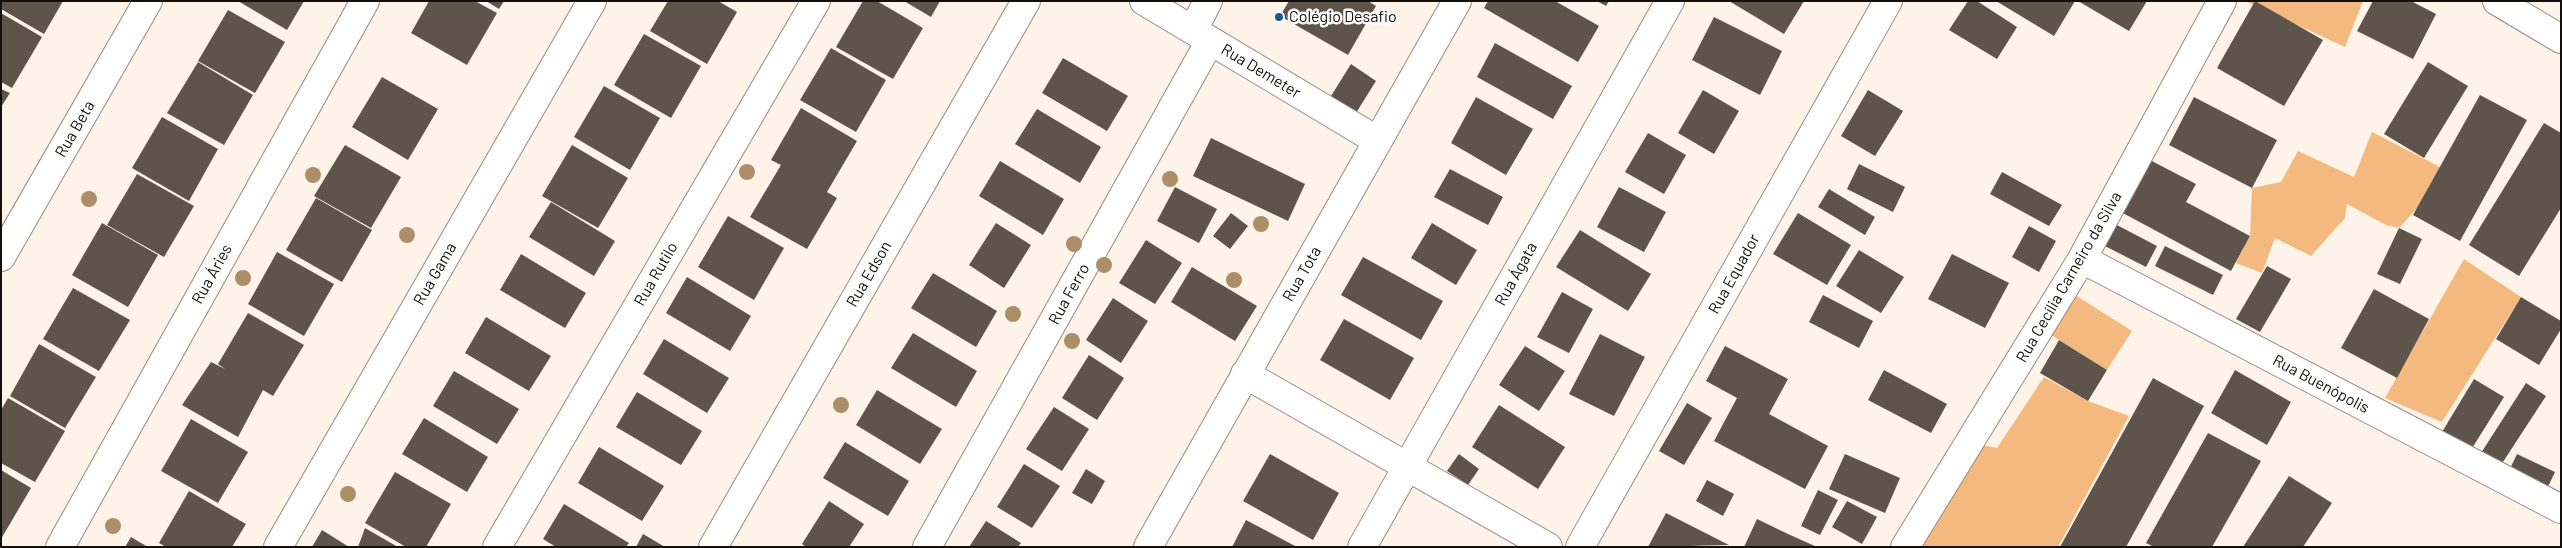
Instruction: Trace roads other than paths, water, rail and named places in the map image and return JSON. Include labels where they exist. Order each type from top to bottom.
[{"type":"street","name":"Rua Beta","points":[[1,257],[148,1]]},
{"type":"street","name":"Rua Áries","points":[[60,547],[365,1]]},
{"type":"street","name":"Rua Gama","points":[[278,547],[592,1]]},
{"type":"street","name":"Rua Rutilo","points":[[497,547],[816,1]]},
{"type":"street","name":"Rua Edson","points":[[714,547],[1026,1]]},
{"type":"street","name":"Rua Demeter","points":[[1144,1],[1378,141]]},
{"type":"street","name":"Rua Ferro","points":[[927,547],[1202,36],[1208,1]]},
{"type":"street","name":"Rua Tota","points":[[1148,547],[1457,1]]},
{"type":"street","name":"Rua Ágata","points":[[1362,547],[1670,1]]},
{"type":"street","name":"Rua Equador","points":[[1580,547],[1888,1]]},
{"type":"street","name":"Rua Cecília Carneiro da Silva","points":[[1905,547],[2082,259],[2222,1]]},
{"type":"street","points":[[2497,1],[2561,39]]},
{"type":"street","name":"Rua Buenópolis","points":[[2082,259],[2561,509]]},
{"type":"street","points":[[1245,374],[1548,547]]},
{"type":"place","name":"Colégio Desafio","points":[[1279,17]]}]
